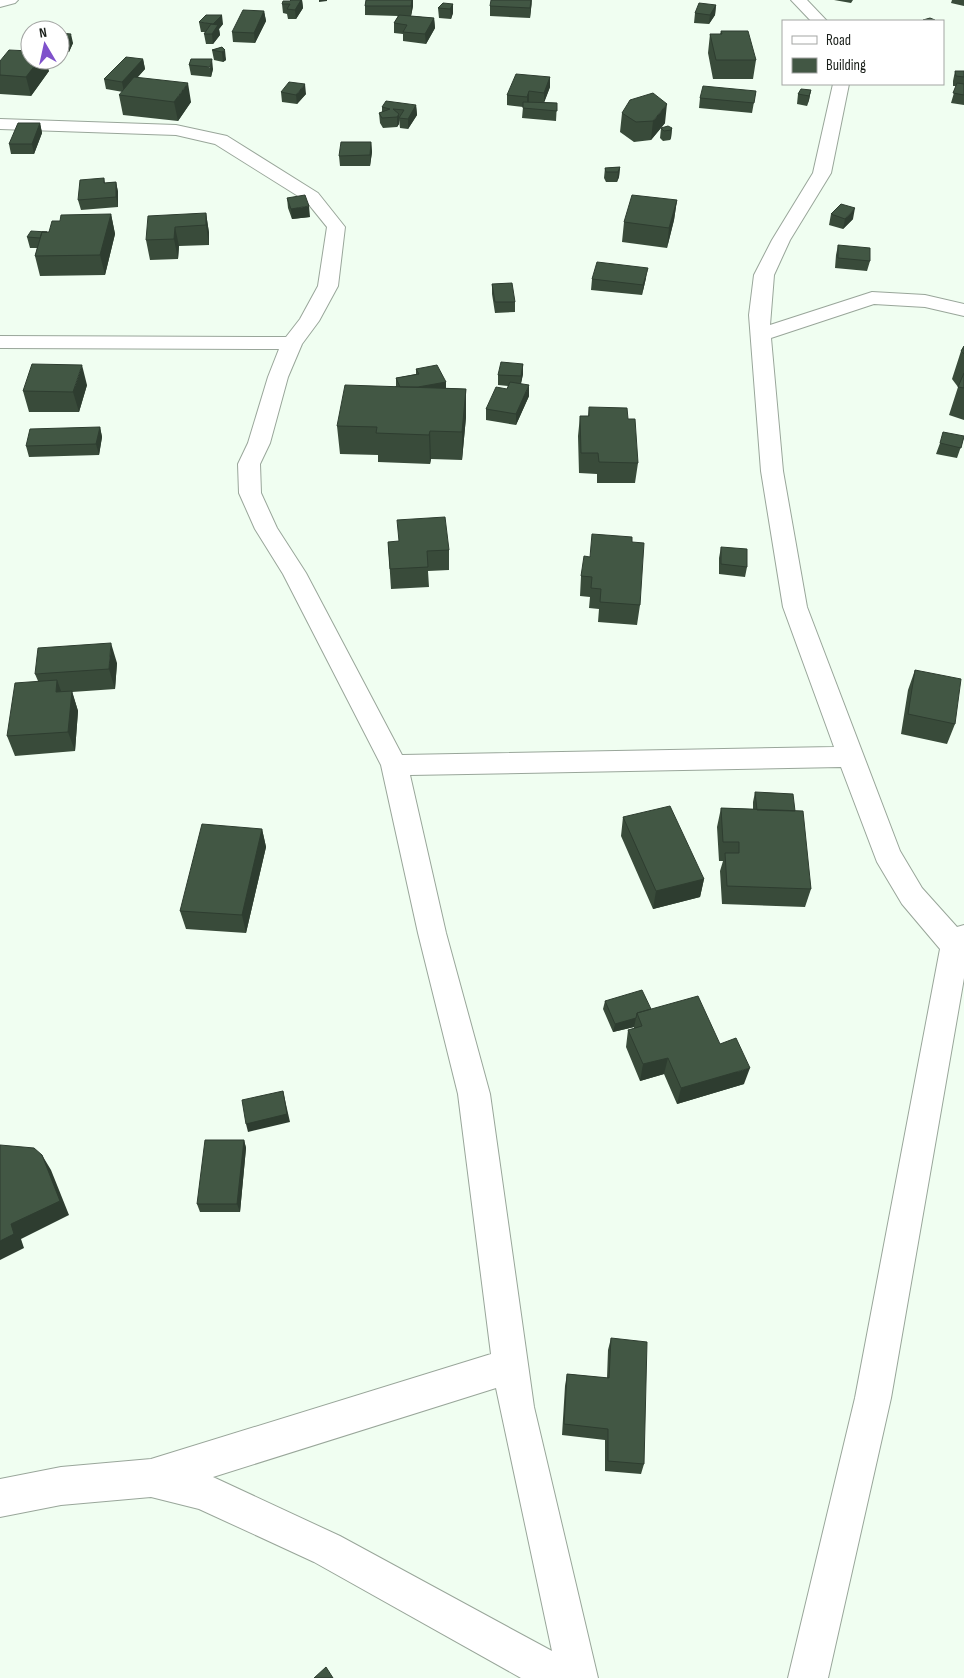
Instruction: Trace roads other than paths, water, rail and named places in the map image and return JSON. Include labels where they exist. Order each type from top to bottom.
[{"type":"street","points":[[0,2],[10,0]]},
{"type":"street","points":[[799,0],[818,20]]},
{"type":"street","points":[[808,1678],[873,1398],[961,944],[912,896],[887,854],[795,607],[772,470],[759,315],[764,275],[781,240],[822,173],[842,85]]},
{"type":"street","points":[[0,124],[176,130],[221,140],[312,197],[336,226],[328,286],[309,321],[292,343],[278,377],[259,443],[249,464],[250,493],[266,529],[294,573],[394,765],[432,932],[474,1094],[516,1407],[578,1678]]},
{"type":"street","points":[[761,335],[872,298],[925,301],[964,310]]},
{"type":"street","points":[[0,342],[292,343]]},
{"type":"street","points":[[394,765],[852,757]]},
{"type":"street","points":[[0,1498],[61,1486],[152,1478],[510,1366]]},
{"type":"street","points":[[152,1478],[202,1491],[327,1549],[561,1678]]}]
